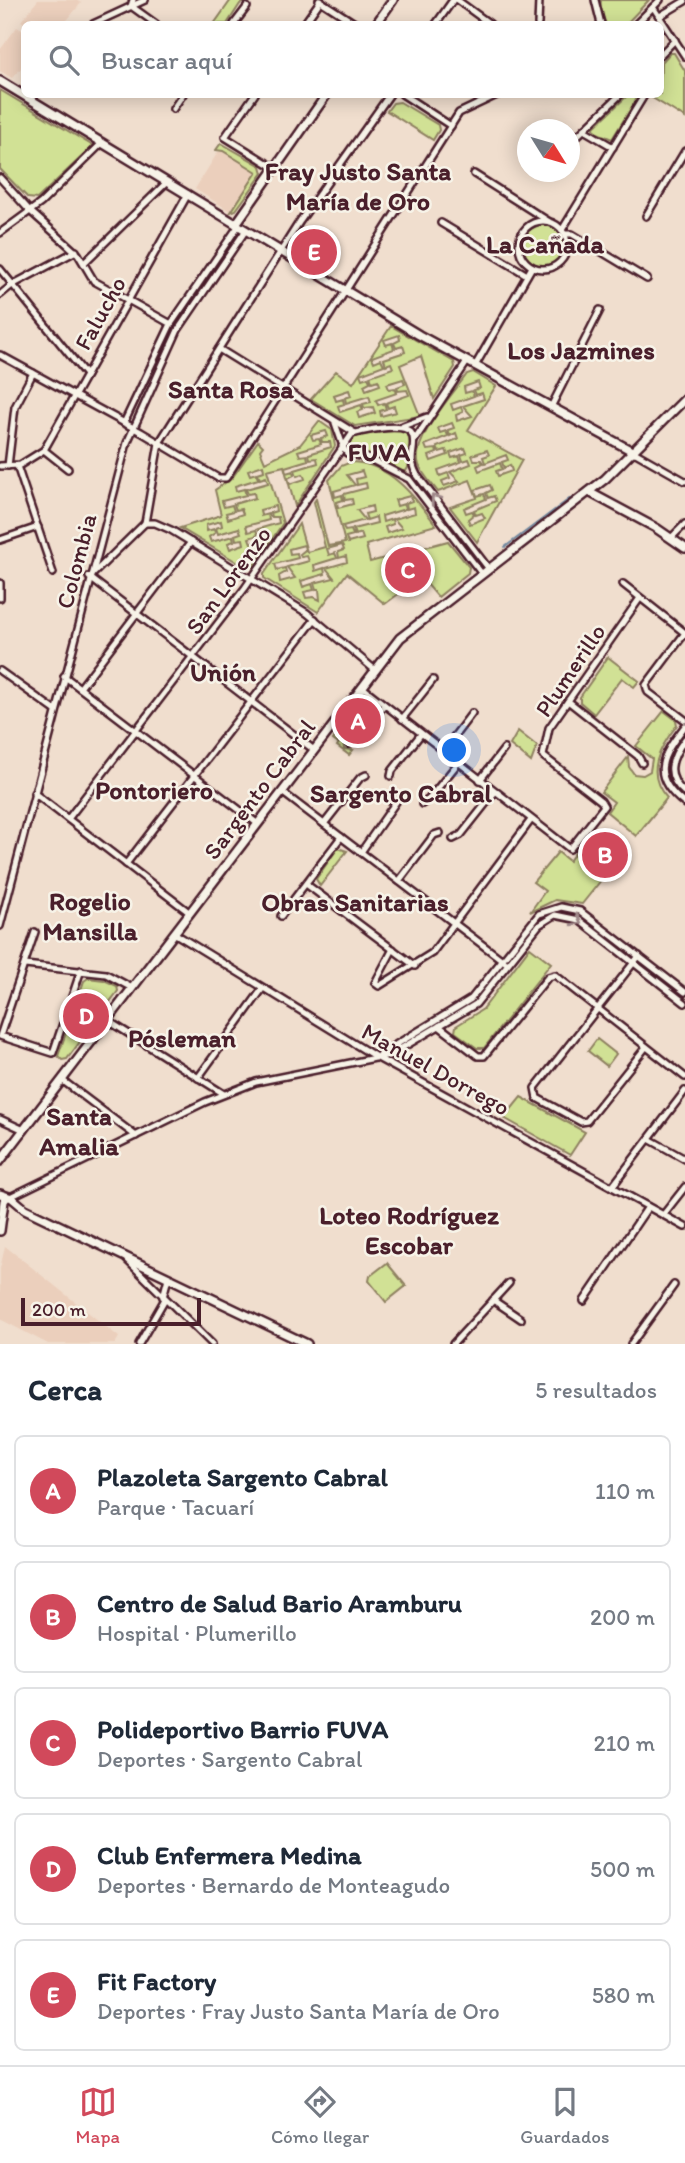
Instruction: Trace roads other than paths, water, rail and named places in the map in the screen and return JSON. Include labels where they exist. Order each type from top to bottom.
[{"type":"main road","points":[[378,21],[393,0]]},
{"type":"main road","points":[[0,81],[21,92]]},
{"type":"main road","points":[[31,98],[467,362],[634,452]]},
{"type":"main road","points":[[237,225],[324,98]]},
{"type":"main road","name":"Sargento Cabral","points":[[0,1161],[403,635],[589,492],[634,452],[685,399]]},
{"type":"main road","points":[[589,492],[685,548]]},
{"type":"main road","points":[[0,1231],[7,1202],[307,1344]]},
{"type":"street","points":[[99,21],[132,3],[145,0]]},
{"type":"street","points":[[306,21],[320,0],[352,21]]},
{"type":"street","points":[[438,21],[455,0],[486,21]]},
{"type":"street","points":[[538,21],[540,0]]},
{"type":"street","points":[[595,0],[600,21]]},
{"type":"street","points":[[639,21],[660,0]]},
{"type":"street","points":[[660,16],[685,1]]},
{"type":"street","points":[[132,3],[153,21]]},
{"type":"street","points":[[236,21],[247,7]]},
{"type":"street","points":[[653,7],[663,21]]},
{"type":"street","points":[[664,22],[685,56]]},
{"type":"street","points":[[664,51],[675,40]]},
{"type":"street","points":[[173,109],[180,98]]},
{"type":"street","points":[[252,98],[225,136],[275,168]]},
{"type":"street","points":[[314,750],[89,577],[145,523],[159,443],[281,251],[387,98]]},
{"type":"street","points":[[407,98],[451,126]]},
{"type":"street","points":[[0,355],[223,479],[229,474],[284,390],[451,126],[463,110],[490,98]]},
{"type":"street","points":[[580,133],[617,98]]},
{"type":"street","points":[[549,222],[532,224],[521,237],[521,254],[532,267],[548,269],[562,261],[567,245],[563,232],[643,98]]},
{"type":"street","points":[[584,130],[613,147]]},
{"type":"street","points":[[0,233],[41,203],[102,143]]},
{"type":"street","points":[[646,216],[685,151]]},
{"type":"street","points":[[474,174],[563,232],[572,234],[647,279]]},
{"type":"street","points":[[0,178],[29,211],[76,251],[93,280],[171,324]]},
{"type":"street","points":[[84,263],[168,182]]},
{"type":"street","name":"Falucho","points":[[44,450],[188,194]]},
{"type":"street","points":[[441,223],[527,275]]},
{"type":"street","points":[[124,423],[171,324],[237,225]]},
{"type":"street","name":"Colombia","points":[[0,926],[89,577],[132,427],[178,330],[246,230]]},
{"type":"street","points":[[0,295],[12,285],[76,251]]},
{"type":"street","points":[[475,366],[532,267]]},
{"type":"street","points":[[0,269],[86,375]]},
{"type":"street","points":[[551,407],[600,310]]},
{"type":"street","points":[[219,349],[355,433],[401,427],[418,422],[432,413]]},
{"type":"street","points":[[467,362],[414,441],[411,451],[413,468],[485,571]]},
{"type":"street","points":[[8,466],[15,407],[33,373]]},
{"type":"street","points":[[335,423],[347,453]]},
{"type":"street","points":[[401,427],[410,431],[414,441]]},
{"type":"street","points":[[342,445],[355,433]]},
{"type":"street","name":"San Lorenzo","points":[[68,819],[252,579],[342,445]]},
{"type":"street","points":[[0,466],[17,466],[44,450],[68,468]]},
{"type":"street","points":[[634,452],[685,481]]},
{"type":"street","points":[[335,458],[347,453],[370,459],[405,476],[485,571]]},
{"type":"street","points":[[17,466],[53,573]]},
{"type":"street","points":[[405,476],[413,468]]},
{"type":"street","points":[[145,523],[163,526],[315,619],[375,670]]},
{"type":"street","points":[[671,538],[685,524]]},
{"type":"street","points":[[0,540],[38,527]]},
{"type":"street","points":[[450,532],[456,527]]},
{"type":"street","points":[[79,688],[191,542]]},
{"type":"street","points":[[0,583],[0,597]]},
{"type":"street","points":[[623,584],[685,633],[646,685],[648,692],[685,720]]},
{"type":"street","name":"Plumerillo","points":[[531,820],[568,848],[572,848],[604,806],[543,756],[549,727],[640,598]]},
{"type":"street","points":[[126,864],[315,619]]},
{"type":"street","points":[[0,671],[56,711]]},
{"type":"street","points":[[65,676],[258,824]]},
{"type":"street","points":[[402,719],[433,680]]},
{"type":"street","points":[[362,687],[531,820],[429,956],[379,986],[375,983],[393,949]]},
{"type":"street","points":[[568,701],[638,756],[642,764]]},
{"type":"street","points":[[349,744],[356,740],[384,705]]},
{"type":"street","points":[[443,751],[472,713]]},
{"type":"street","points":[[685,726],[665,754],[662,771],[664,782],[685,804]]},
{"type":"street","points":[[391,776],[421,734]]},
{"type":"street","points":[[685,739],[673,758],[672,778],[685,793]]},
{"type":"street","points":[[480,780],[504,748]]},
{"type":"street","points":[[422,804],[458,763]]},
{"type":"street","points":[[324,824],[360,778],[366,775]]},
{"type":"street","points":[[282,792],[505,962]]},
{"type":"street","points":[[453,839],[461,835],[495,792]]},
{"type":"street","points":[[34,793],[190,913]]},
{"type":"street","points":[[361,852],[398,799]]},
{"type":"street","points":[[399,881],[434,835],[440,833]]},
{"type":"street","points":[[281,916],[341,836]]},
{"type":"street","points":[[306,884],[415,965]]},
{"type":"street","points":[[7,1202],[224,1094],[272,1078],[390,1055],[476,1004],[537,916],[548,909],[561,906],[580,911],[685,992]]},
{"type":"street","points":[[376,1057],[471,999],[542,922],[559,914],[579,920],[685,1003]]},
{"type":"street","points":[[36,932],[0,1036],[54,1054],[81,970]]},
{"type":"street","name":"Manuel Dorrego","points":[[174,933],[376,1057],[685,1227]]},
{"type":"street","points":[[639,956],[535,1088],[537,1098],[581,1122],[589,1120],[646,1047]]},
{"type":"street","points":[[25,965],[106,974],[132,988]]},
{"type":"street","points":[[434,1022],[478,1056],[484,1056],[548,977],[555,975],[685,1077]]},
{"type":"street","points":[[198,1078],[263,988]]},
{"type":"street","points":[[107,1020],[224,1094]]},
{"type":"street","points":[[62,1080],[136,1136]]},
{"type":"street","points":[[612,1187],[685,1091]]},
{"type":"street","points":[[0,1119],[24,1130]]},
{"type":"street","points":[[649,1139],[685,1159]]},
{"type":"street","points":[[663,1215],[685,1187]]},
{"type":"street","points":[[584,1301],[648,1206]]},
{"type":"street","points":[[125,1258],[212,1344]]},
{"type":"street","points":[[139,1344],[164,1298],[168,1278]]},
{"type":"street","points":[[453,1344],[509,1283]]},
{"type":"street","points":[[631,1344],[674,1285]]},
{"type":"street","points":[[494,1300],[521,1319]]},
{"type":"waterway","points":[[505,547],[572,497]]},
{"type":"place","name":"Fit Factory","points":[[314,252]]},
{"type":"place","name":"Polideportivo Barrio FUVA","points":[[408,570]]},
{"type":"place","name":"Plazoleta Sargento Cabral","points":[[358,721]]},
{"type":"place","name":"Centro de Salud Bario Aramburu","points":[[605,855]]},
{"type":"place","name":"Club Enfermera Medina","points":[[86,1016]]},
{"type":"district","name":"Fray Justo Santa María de Oro","points":[[358,186]]},
{"type":"district","name":"La Cañada","points":[[545,244]]},
{"type":"district","name":"Los Jazmines","points":[[581,350]]},
{"type":"district","name":"Santa Rosa","points":[[231,389]]},
{"type":"district","name":"FUVA","points":[[379,452]]},
{"type":"district","name":"Unión","points":[[223,672]]},
{"type":"district","name":"Pontoriero","points":[[154,790]]},
{"type":"district","name":"Sargento Cabral","points":[[401,793]]},
{"type":"district","name":"Obras Sanitarias","points":[[355,902]]},
{"type":"district","name":"Rogelio Mansilla","points":[[90,916]]},
{"type":"district","name":"Pósleman","points":[[182,1038]]},
{"type":"district","name":"Santa Amalia","points":[[79,1131]]},
{"type":"district","name":"Loteo Rodríguez Escobar","points":[[409,1230]]}]
